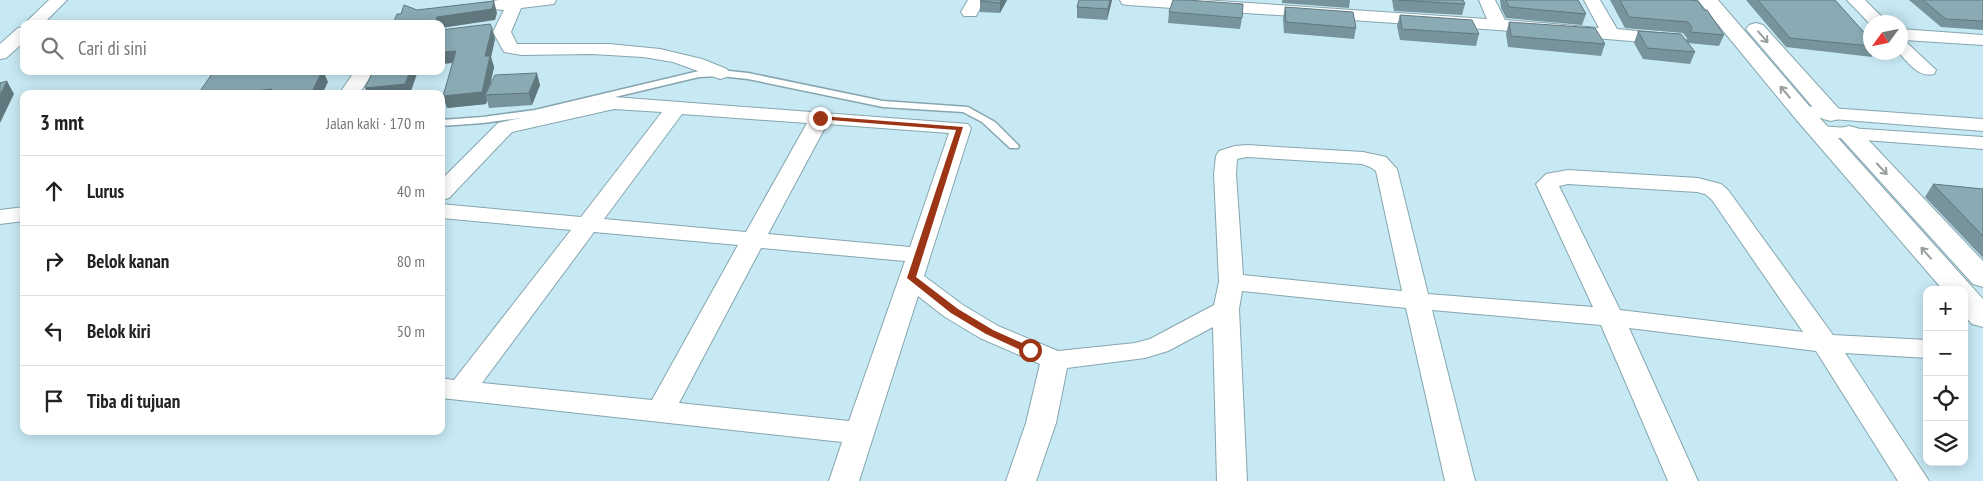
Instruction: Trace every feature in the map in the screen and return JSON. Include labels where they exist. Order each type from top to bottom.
[{"type":"street","points":[[37,20],[59,0]]},
{"type":"street","points":[[486,6],[548,0]]},
{"type":"street","points":[[1128,0],[1270,5],[1385,18],[1677,39]]},
{"type":"street","points":[[1381,0],[1385,18]]},
{"type":"street","points":[[1486,0],[1498,25]]},
{"type":"street","points":[[1592,0],[1610,33]]},
{"type":"street","points":[[1708,0],[1802,112],[1833,126],[1983,144]]},
{"type":"street","points":[[1730,0],[1833,126],[1956,286]]},
{"type":"street","points":[[1855,0],[1871,15]]},
{"type":"street","points":[[514,3],[502,32],[510,48],[525,51],[558,49],[661,54],[692,62],[720,73]]},
{"type":"street","points":[[486,28],[505,26]]},
{"type":"street","points":[[0,54],[20,36]]},
{"type":"street","points":[[1908,42],[1983,40]]},
{"type":"street","points":[[1908,43],[1983,52]]},
{"type":"street","points":[[1908,49],[1926,70]]},
{"type":"street","points":[[352,90],[362,75]]},
{"type":"street","points":[[445,189],[506,127],[614,103],[960,128],[844,481]]},
{"type":"street","points":[[451,389],[587,225],[676,107]]},
{"type":"street","points":[[660,411],[820,118]]},
{"type":"street","points":[[1833,126],[1983,125]]},
{"type":"street","points":[[1833,126],[1983,278]]},
{"type":"street","points":[[1239,480],[1226,310],[1231,282],[1225,174],[1227,156],[1234,152],[1247,151],[1364,158],[1378,162],[1386,169],[1460,481]]},
{"type":"street","points":[[1683,481],[1611,317],[1548,184],[1554,179],[1568,177],[1698,185],[1712,190],[1720,196],[1825,343],[1914,481]]},
{"type":"street","points":[[445,211],[754,240],[915,266],[954,311],[989,332],[1055,360],[1134,352],[1159,345],[1226,310]]},
{"type":"street","points":[[0,217],[20,214]]},
{"type":"street","points":[[1231,282],[1417,301],[1611,317],[1825,343],[1923,349]]},
{"type":"street","points":[[1968,300],[1983,317]]},
{"type":"street","points":[[1021,481],[1041,424],[1055,360]]},
{"type":"street","points":[[451,389],[860,433]]},
{"type":"lane","points":[[445,123],[483,120],[535,112],[586,102],[699,74],[720,73],[748,76],[883,104],[965,109],[978,114],[1014,146]]},
{"type":"building","points":[[981,0],[1001,0],[1000,3]]},
{"type":"building","points":[[1079,0],[1110,0],[1108,9],[1077,7]]},
{"type":"building","points":[[1173,0],[1243,4],[1242,18],[1169,12]]},
{"type":"building","points":[[1398,0],[1463,0],[1465,4]]},
{"type":"building","points":[[1506,0],[1578,0],[1586,14],[1509,7]]},
{"type":"building","points":[[1620,0],[1698,1],[1704,10],[1707,10],[1724,35],[1690,32],[1692,28],[1688,22],[1629,17]]},
{"type":"building","points":[[1758,0],[1835,0],[1863,31],[1863,45],[1790,38]]},
{"type":"building","points":[[1923,0],[1983,0],[1983,21],[1946,19]]},
{"type":"building","points":[[494,1],[492,9],[437,17],[436,20],[395,20],[397,14],[401,14],[404,5],[417,10]]},
{"type":"building","points":[[1285,7],[1353,12],[1356,28],[1286,22]]},
{"type":"building","points":[[1400,15],[1472,20],[1479,34],[1402,29]]},
{"type":"building","points":[[1509,22],[1595,28],[1605,44],[1511,36]]},
{"type":"building","points":[[490,24],[492,28],[485,56],[490,56],[482,92],[445,96],[445,90],[456,51],[445,52],[445,30]]},
{"type":"building","points":[[1638,31],[1681,34],[1695,52],[1647,48]]},
{"type":"building","points":[[537,73],[529,93],[485,95],[495,75]]},
{"type":"building","points":[[211,75],[320,75],[313,90],[201,90]]},
{"type":"building","points":[[371,75],[408,75],[405,84],[365,88]]},
{"type":"building","points":[[7,81],[0,95],[0,83]]},
{"type":"building","points":[[1933,184],[1983,189],[1983,236]]},
{"type":"route","points":[[820,118],[960,128],[911,278],[954,311],[989,332],[1030,350]]}]
